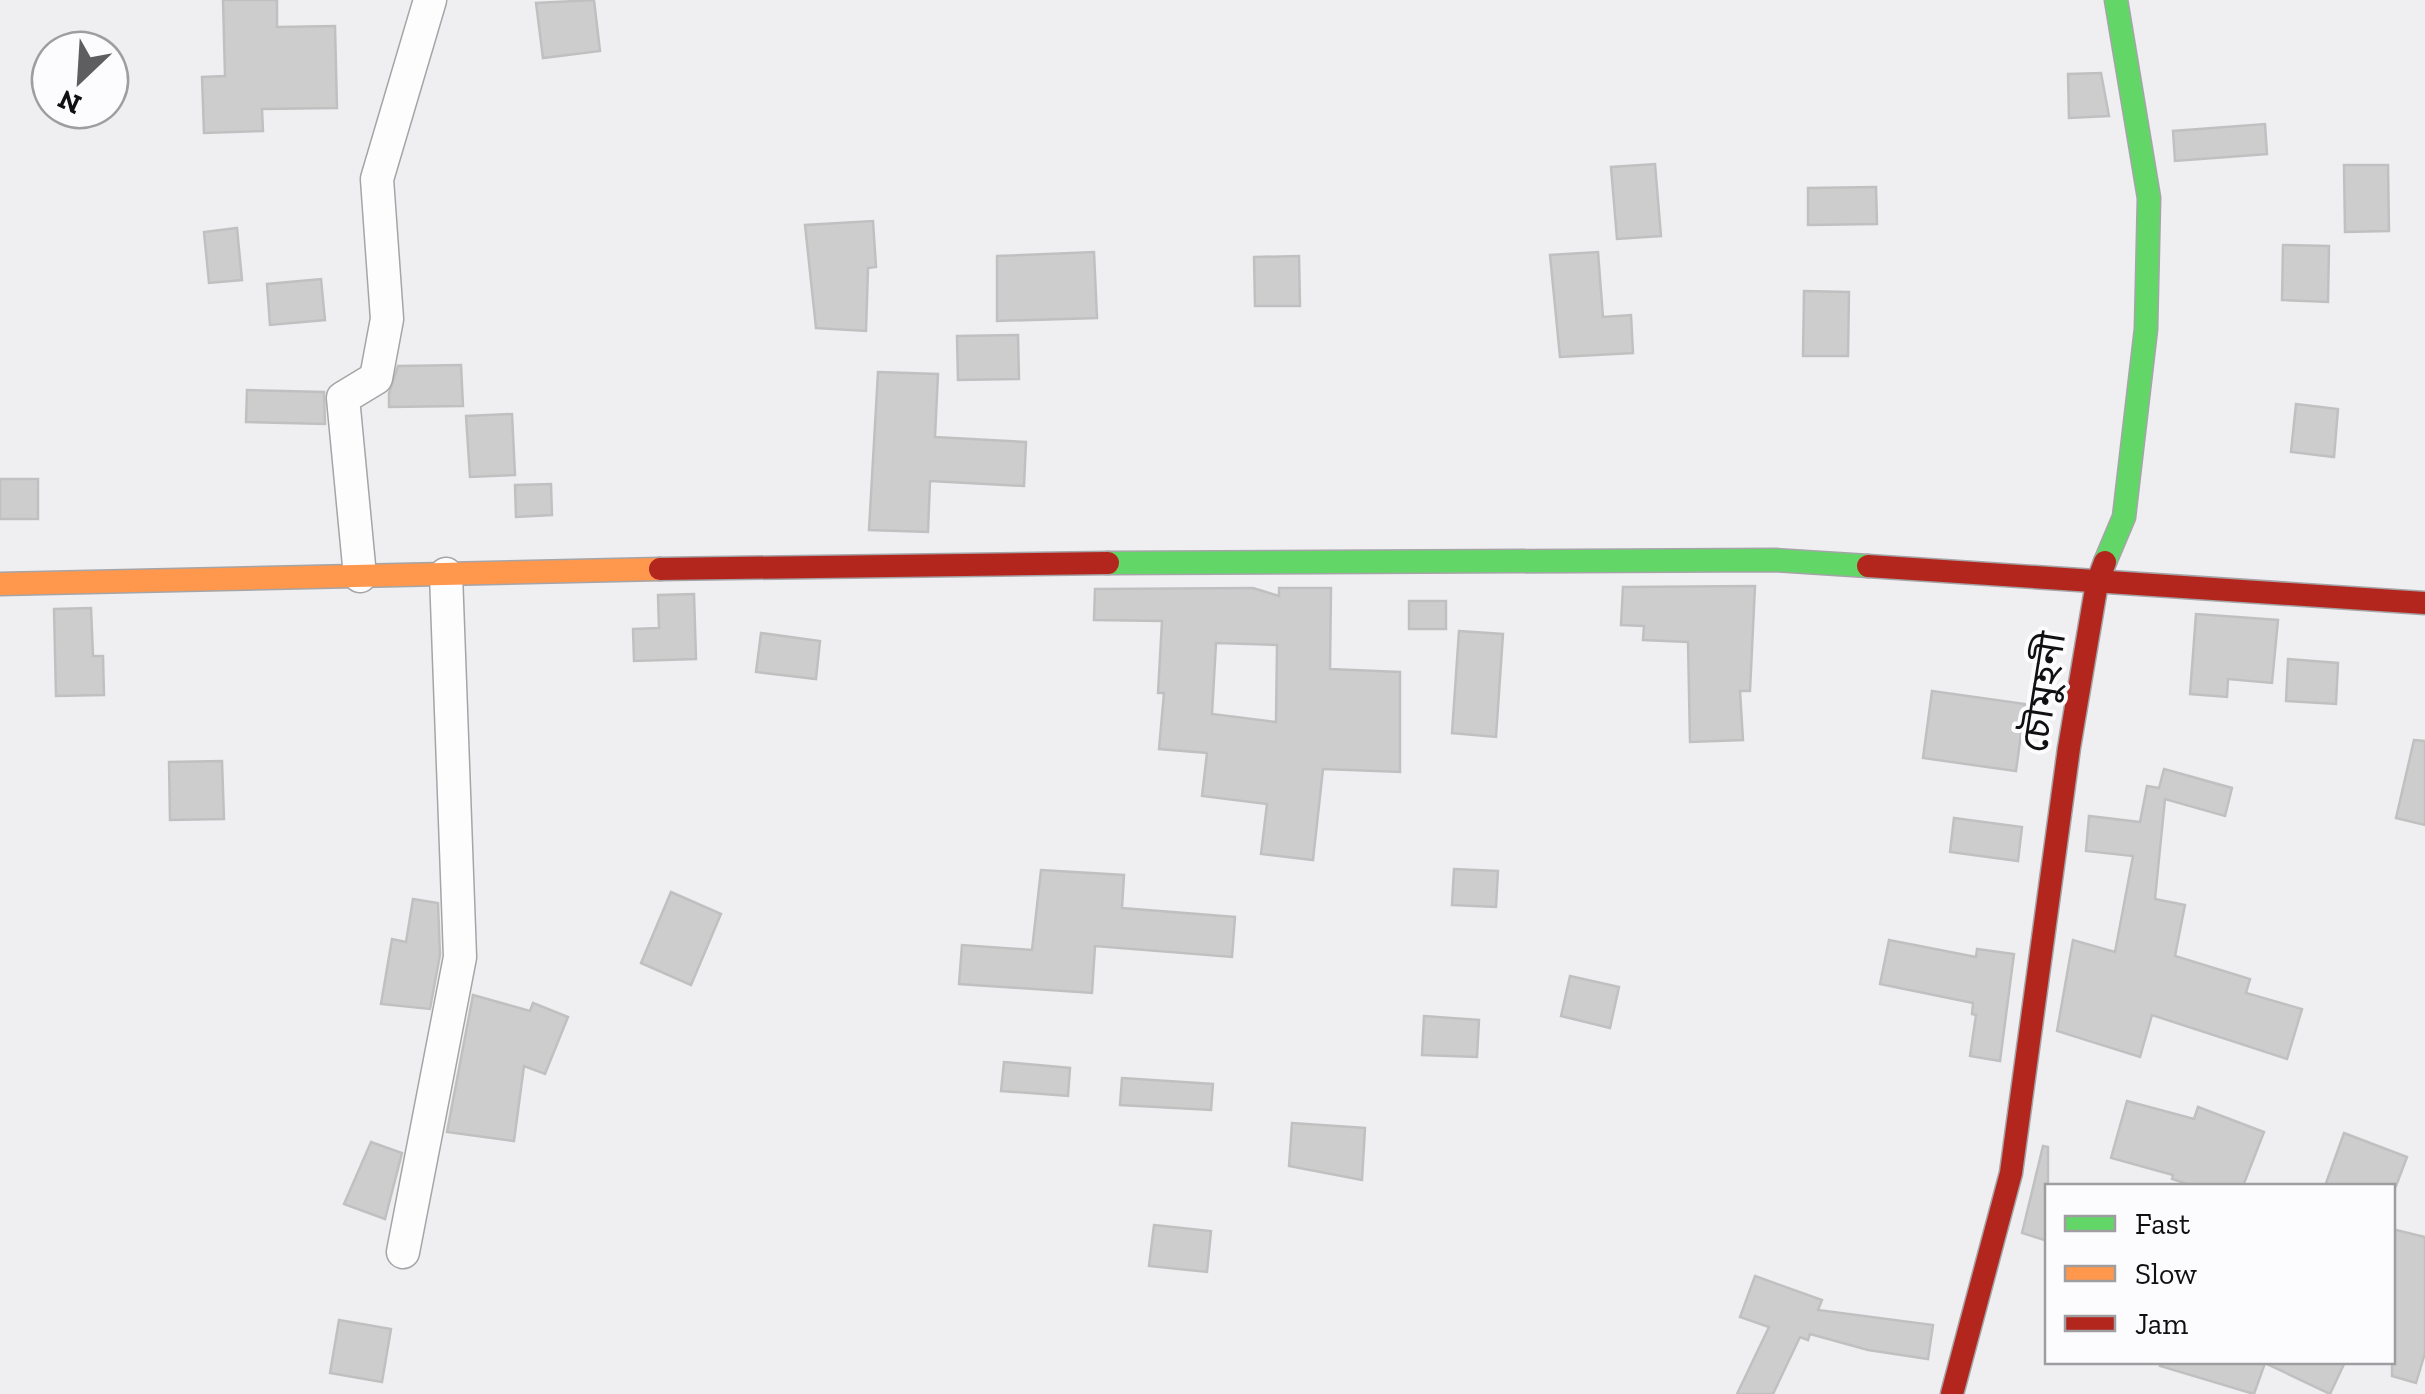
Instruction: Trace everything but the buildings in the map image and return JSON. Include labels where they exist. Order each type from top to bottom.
[{"type":"street","points":[[360,576],[343,398],[376,378],[388,320],[377,179],[430,0]]},
{"type":"street","name":"চৌমুহনী","points":[[1952,1394],[2011,1172],[2069,748],[2097,583],[2124,517],[2146,329],[2149,198],[2116,0]]},
{"type":"street","points":[[0,584],[852,564],[1775,560],[2425,603]]},
{"type":"street","points":[[403,1252],[460,957],[446,574]]},
{"type":"traffic: fast","points":[[2105,562],[2124,517],[2146,329],[2149,198],[2116,0]]},
{"type":"traffic: fast","points":[[1108,563],[1775,560],[1868,566]]},
{"type":"traffic: slow","points":[[0,584],[660,569]]},
{"type":"traffic: jam","points":[[1952,1394],[2011,1173],[2069,748],[2097,583],[2105,562]]},
{"type":"traffic: jam","points":[[660,569],[1108,563]]},
{"type":"traffic: jam","points":[[1868,566],[2425,603]]}]
